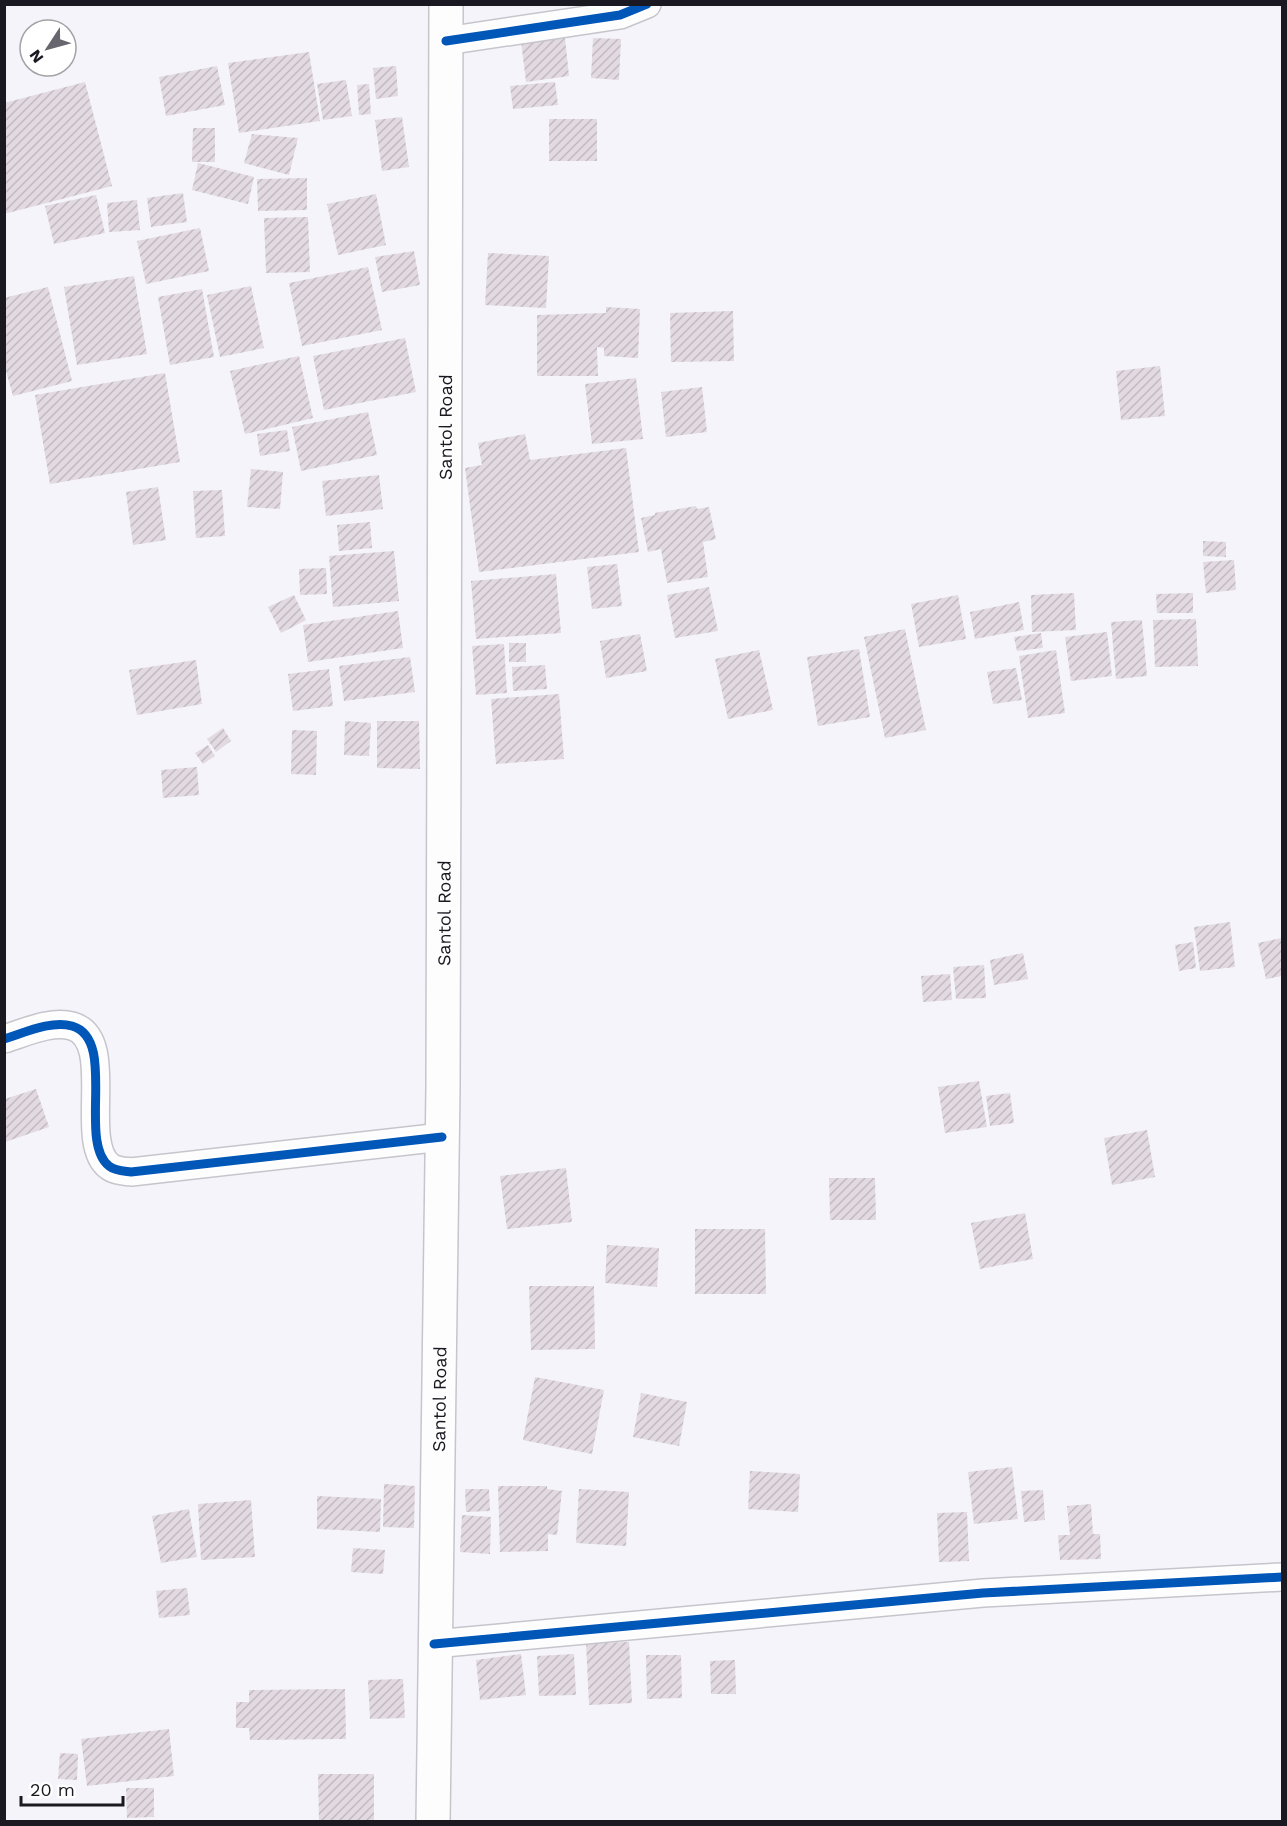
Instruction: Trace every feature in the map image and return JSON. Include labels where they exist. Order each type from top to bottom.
[{"type":"main road","name":"Santol Road","points":[[433,1821],[442,1137],[446,4]]},
{"type":"street","points":[[446,41],[620,15],[647,4]]},
{"type":"street","points":[[4,1039],[46,1026],[73,1026],[83,1032],[93,1052],[97,1130],[101,1152],[111,1168],[120,1171],[131,1172],[442,1137]]},
{"type":"street","points":[[434,1644],[982,1593],[1282,1577]]},
{"type":"building","points":[[564,28],[569,76],[526,82],[520,33]]},
{"type":"building","points":[[593,38],[621,39],[619,80],[591,78]]},
{"type":"building","points":[[309,52],[320,121],[239,133],[228,63]]},
{"type":"building","points":[[217,66],[225,105],[166,116],[159,77]]},
{"type":"building","points":[[396,66],[398,96],[376,99],[373,68]]},
{"type":"building","points":[[346,80],[352,116],[323,120],[317,84]]},
{"type":"building","points":[[85,82],[112,186],[4,214],[4,103]]},
{"type":"building","points":[[555,82],[558,105],[513,109],[510,86]]},
{"type":"building","points":[[369,84],[371,114],[359,115],[357,85]]},
{"type":"building","points":[[402,117],[409,167],[382,171],[375,120]]},
{"type":"building","points":[[549,119],[597,119],[597,161],[549,161]]},
{"type":"building","points":[[193,128],[215,128],[215,162],[192,162]]},
{"type":"building","points":[[252,134],[298,138],[289,175],[244,163]]},
{"type":"building","points":[[198,163],[254,177],[248,204],[192,190]]},
{"type":"building","points":[[307,178],[307,210],[258,211],[257,179]]},
{"type":"building","points":[[183,193],[187,222],[151,227],[147,198]]},
{"type":"building","points":[[376,194],[386,245],[338,255],[327,204]]},
{"type":"building","points":[[96,195],[105,233],[54,244],[45,206]]},
{"type":"building","points":[[137,200],[140,230],[109,232],[107,203]]},
{"type":"building","points":[[308,217],[310,272],[266,273],[264,218]]},
{"type":"building","points":[[200,228],[209,271],[146,284],[137,241]]},
{"type":"building","points":[[414,251],[420,285],[382,292],[375,257]]},
{"type":"building","points":[[488,253],[549,256],[546,308],[485,305]]},
{"type":"building","points":[[368,267],[382,330],[302,346],[289,283]]},
{"type":"building","points":[[134,276],[147,354],[77,365],[64,287]]},
{"type":"building","points":[[251,286],[264,348],[220,357],[207,295]]},
{"type":"building","points":[[48,287],[72,381],[13,396],[4,364],[4,298]]},
{"type":"building","points":[[202,289],[214,357],[170,365],[158,297]]},
{"type":"building","points":[[606,307],[640,309],[638,358],[604,356],[604,348],[597,347],[598,376],[537,376],[537,315],[606,313]]},
{"type":"building","points":[[733,311],[734,361],[671,362],[670,313]]},
{"type":"building","points":[[405,338],[416,392],[324,410],[313,356]]},
{"type":"building","points":[[299,356],[313,418],[245,434],[230,371]]},
{"type":"building","points":[[1160,366],[1165,416],[1121,420],[1116,371]]},
{"type":"building","points":[[165,373],[180,462],[50,484],[35,395]]},
{"type":"building","points":[[636,378],[643,439],[592,444],[585,384]]},
{"type":"building","points":[[702,387],[707,432],[666,437],[661,392]]},
{"type":"building","points":[[368,412],[377,455],[301,471],[292,427]]},
{"type":"building","points":[[287,430],[290,451],[260,456],[257,434]]},
{"type":"building","points":[[525,434],[530,460],[626,448],[639,552],[479,572],[465,468],[482,465],[478,443]]},
{"type":"building","points":[[251,469],[283,472],[280,509],[247,507]]},
{"type":"building","points":[[379,475],[383,509],[326,516],[322,481]]},
{"type":"building","points":[[158,487],[166,540],[133,545],[126,492]]},
{"type":"building","points":[[222,490],[225,536],[196,538],[193,491]]},
{"type":"building","points":[[696,506],[697,509],[709,507],[716,539],[703,542],[708,577],[667,583],[661,549],[648,552],[641,518],[655,515],[655,513]]},
{"type":"building","points":[[370,522],[372,548],[339,551],[337,525]]},
{"type":"building","points":[[1203,541],[1226,542],[1226,557],[1203,556]]},
{"type":"building","points":[[394,551],[399,601],[333,607],[329,556]]},
{"type":"building","points":[[1234,560],[1236,590],[1206,593],[1203,562]]},
{"type":"building","points":[[617,564],[622,606],[592,609],[587,567]]},
{"type":"building","points":[[326,568],[327,594],[300,595],[299,569]]},
{"type":"building","points":[[556,574],[561,633],[476,639],[471,581]]},
{"type":"building","points":[[709,587],[718,631],[675,638],[667,595]]},
{"type":"building","points":[[1074,593],[1076,630],[1032,632],[1031,595]]},
{"type":"building","points":[[1193,593],[1193,613],[1157,613],[1156,594]]},
{"type":"building","points":[[294,595],[306,620],[281,633],[268,607]]},
{"type":"building","points":[[958,595],[966,639],[919,647],[911,604]]},
{"type":"building","points":[[1019,602],[1024,630],[975,639],[970,612]]},
{"type":"building","points":[[398,611],[403,648],[308,662],[303,625]]},
{"type":"building","points":[[1196,619],[1198,666],[1155,667],[1153,620]]},
{"type":"building","points":[[1142,620],[1147,676],[1116,679],[1111,622]]},
{"type":"building","points":[[905,629],[926,730],[885,738],[864,637]]},
{"type":"building","points":[[1107,632],[1112,676],[1071,681],[1065,637]]},
{"type":"building","points":[[1041,633],[1043,648],[1017,651],[1014,637]]},
{"type":"building","points":[[640,634],[647,671],[606,678],[600,641]]},
{"type":"building","points":[[509,643],[526,643],[526,662],[509,662]]},
{"type":"building","points":[[504,644],[507,693],[476,695],[472,646]]},
{"type":"building","points":[[859,649],[870,717],[818,726],[807,657]]},
{"type":"building","points":[[759,650],[773,710],[728,719],[715,659]]},
{"type":"building","points":[[1056,650],[1065,713],[1028,718],[1019,656]]},
{"type":"building","points":[[410,657],[415,692],[344,701],[339,666]]},
{"type":"building","points":[[196,660],[202,704],[137,715],[129,670]]},
{"type":"building","points":[[545,665],[547,689],[513,691],[512,667]]},
{"type":"building","points":[[1016,668],[1022,700],[993,704],[987,672]]},
{"type":"building","points":[[329,669],[333,706],[293,711],[288,674]]},
{"type":"building","points":[[559,694],[564,759],[496,764],[491,699]]},
{"type":"building","points":[[345,721],[371,723],[369,756],[344,755]]},
{"type":"building","points":[[377,721],[419,721],[420,769],[377,768]]},
{"type":"building","points":[[223,728],[231,741],[216,752],[207,739]]},
{"type":"building","points":[[292,730],[317,731],[316,775],[291,774]]},
{"type":"building","points":[[208,745],[215,756],[203,764],[195,753]]},
{"type":"building","points":[[197,767],[199,795],[163,798],[161,770]]},
{"type":"building","points":[[1230,922],[1235,967],[1200,971],[1194,927]]},
{"type":"building","points":[[1282,938],[1282,976],[1266,979],[1258,943]]},
{"type":"building","points":[[1193,942],[1196,968],[1179,971],[1175,945]]},
{"type":"building","points":[[1023,953],[1028,979],[994,985],[990,960]]},
{"type":"building","points":[[984,965],[986,998],[956,999],[953,967]]},
{"type":"building","points":[[950,974],[952,1000],[923,1002],[921,976]]},
{"type":"building","points":[[979,1081],[987,1127],[945,1133],[938,1087]]},
{"type":"building","points":[[36,1089],[49,1127],[5,1142],[5,1099]]},
{"type":"building","points":[[1010,1093],[1014,1123],[990,1126],[986,1096]]},
{"type":"building","points":[[1147,1130],[1155,1177],[1112,1185],[1104,1138]]},
{"type":"building","points":[[566,1168],[572,1222],[507,1229],[500,1176]]},
{"type":"building","points":[[829,1178],[875,1178],[876,1220],[830,1220]]},
{"type":"building","points":[[1025,1213],[1033,1259],[980,1269],[971,1223]]},
{"type":"building","points":[[695,1229],[765,1229],[766,1294],[695,1294]]},
{"type":"building","points":[[607,1245],[659,1248],[657,1287],[605,1283]]},
{"type":"building","points":[[529,1286],[594,1286],[595,1349],[531,1350]]},
{"type":"building","points":[[535,1377],[604,1390],[592,1454],[523,1440]]},
{"type":"building","points":[[641,1393],[687,1402],[679,1446],[633,1437]]},
{"type":"building","points":[[1012,1467],[1018,1519],[974,1524],[968,1472]]},
{"type":"building","points":[[750,1471],[800,1474],[798,1512],[748,1509]]},
{"type":"building","points":[[384,1484],[415,1486],[414,1528],[383,1527]]},
{"type":"building","points":[[498,1486],[547,1486],[547,1489],[562,1491],[557,1535],[548,1534],[548,1551],[500,1552]]},
{"type":"building","points":[[465,1489],[489,1489],[490,1511],[466,1512]]},
{"type":"building","points":[[579,1489],[629,1492],[626,1546],[576,1543]]},
{"type":"building","points":[[1043,1490],[1045,1520],[1024,1522],[1021,1491]]},
{"type":"building","points":[[317,1496],[381,1499],[380,1532],[317,1529]]},
{"type":"building","points":[[251,1500],[255,1557],[201,1560],[198,1504]]},
{"type":"building","points":[[1091,1504],[1093,1534],[1100,1534],[1101,1559],[1060,1560],[1058,1535],[1070,1535],[1067,1506]]},
{"type":"building","points":[[189,1509],[197,1557],[161,1563],[152,1516]]},
{"type":"building","points":[[967,1512],[969,1561],[939,1562],[937,1513]]},
{"type":"building","points":[[462,1515],[491,1517],[490,1554],[460,1552]]},
{"type":"building","points":[[353,1548],[385,1550],[383,1574],[351,1572]]},
{"type":"building","points":[[187,1588],[190,1615],[159,1618],[156,1591]]},
{"type":"building","points":[[629,1642],[632,1703],[589,1705],[586,1643]]},
{"type":"building","points":[[521,1654],[526,1695],[480,1700],[476,1660]]},
{"type":"building","points":[[574,1654],[576,1695],[539,1696],[537,1656]]},
{"type":"building","points":[[646,1655],[681,1655],[682,1698],[647,1699]]},
{"type":"building","points":[[735,1660],[736,1694],[711,1694],[710,1661]]},
{"type":"building","points":[[403,1679],[405,1718],[370,1719],[368,1680]]},
{"type":"building","points":[[345,1689],[346,1739],[250,1740],[249,1728],[236,1728],[236,1702],[249,1702],[249,1690]]},
{"type":"building","points":[[169,1729],[174,1776],[87,1786],[81,1739]]},
{"type":"building","points":[[60,1753],[78,1754],[77,1780],[58,1779]]},
{"type":"building","points":[[318,1774],[374,1774],[374,1822],[319,1822]]},
{"type":"building","points":[[126,1788],[154,1788],[154,1817],[127,1818]]},
{"type":"cycle path","points":[[446,41],[620,15],[647,4]]},
{"type":"cycle path","points":[[4,1039],[55,1025],[72,1026],[85,1035],[93,1050],[96,1135],[100,1153],[114,1169],[131,1172],[442,1137]]},
{"type":"cycle path","points":[[434,1644],[983,1593],[1282,1577]]}]
